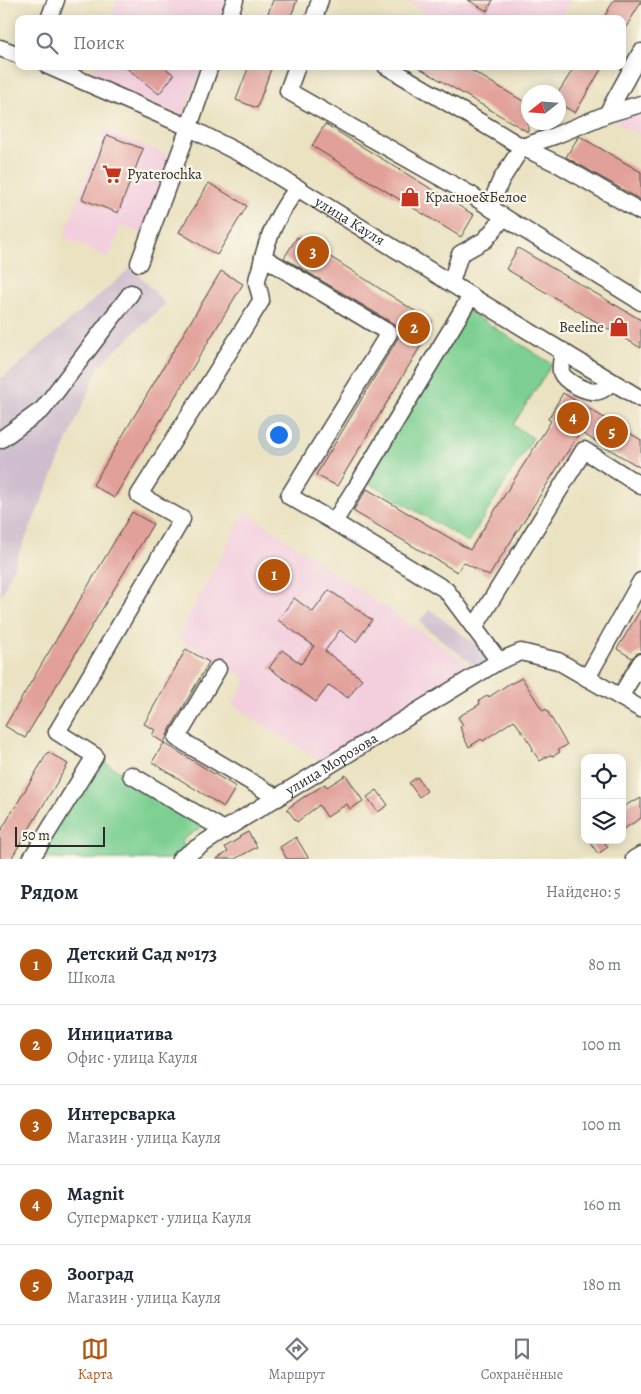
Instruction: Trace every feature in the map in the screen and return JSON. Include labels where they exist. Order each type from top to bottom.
[{"type":"street","points":[[50,15],[56,0]]},
{"type":"street","points":[[229,15],[235,0]]},
{"type":"street","points":[[315,15],[320,0]]},
{"type":"street","points":[[0,48],[15,54]]},
{"type":"street","points":[[607,114],[641,52]]},
{"type":"street","name":"улица Кауля","points":[[57,70],[188,127],[249,158],[641,399]]},
{"type":"street","points":[[139,263],[209,70]]},
{"type":"street","points":[[296,70],[288,91],[473,196],[641,302]]},
{"type":"street","points":[[393,70],[522,147],[560,165],[641,212]]},
{"type":"street","points":[[498,213],[492,200],[501,180],[522,147],[607,114],[641,104]]},
{"type":"street","points":[[31,859],[94,756],[57,732],[182,520],[138,495],[261,301],[257,283],[273,225],[289,198],[298,188]]},
{"type":"street","points":[[450,283],[460,254],[485,240],[498,213]]},
{"type":"street","points":[[263,257],[389,333],[289,496],[446,590],[499,661]]},
{"type":"street","points":[[0,440],[43,408],[131,293]]},
{"type":"street","points":[[334,522],[471,296]]},
{"type":"street","points":[[474,628],[584,450],[641,486]]},
{"type":"street","points":[[587,678],[641,581]]},
{"type":"street","name":"улица Морозова","points":[[180,859],[499,661],[521,652],[558,660],[641,709]]},
{"type":"street","points":[[620,697],[641,662]]},
{"type":"street","points":[[218,669],[177,738],[278,798]]},
{"type":"street","points":[[132,775],[224,830]]},
{"type":"street","points":[[634,859],[641,855]]},
{"type":"shaded area","points":[[117,0],[228,0],[222,15],[112,15]]},
{"type":"shaded area","points":[[404,0],[570,0],[564,15],[430,15]]},
{"type":"shaded area","points":[[93,70],[200,70],[183,115],[90,79]]},
{"type":"shaded area","points":[[641,113],[641,136],[614,121]]},
{"type":"shaded area","points":[[104,129],[173,157],[145,234],[121,226],[109,258],[64,237]]},
{"type":"shaded area","points":[[132,267],[165,304],[100,365],[0,598],[0,375],[3,378]]},
{"type":"shaded area","points":[[245,511],[475,669],[323,763],[232,705],[247,679],[177,638]]},
{"type":"shaded area","points":[[430,609],[491,657],[477,668],[419,622]]},
{"type":"green space","points":[[468,311],[552,364],[513,425],[533,438],[468,542],[366,481]]},
{"type":"green space","points":[[99,759],[207,823],[181,841],[187,849],[170,859],[38,859]]},
{"type":"building","points":[[273,0],[297,0],[291,15],[267,15]]},
{"type":"building","points":[[468,0],[493,0],[487,11]]},
{"type":"building","points":[[614,0],[641,0],[626,27],[626,15],[605,15]]},
{"type":"building","points":[[129,70],[168,70],[174,75],[159,94]]},
{"type":"building","points":[[247,70],[271,70],[257,108],[236,100]]},
{"type":"building","points":[[423,70],[471,70],[521,100],[521,128]]},
{"type":"building","points":[[572,70],[601,70],[575,113],[566,108],[566,85],[563,85]]},
{"type":"building","points":[[325,124],[474,215],[461,237],[312,146]]},
{"type":"building","name":"Pyaterochka","points":[[107,135],[143,149],[118,213],[82,199]]},
{"type":"building","points":[[579,136],[641,172],[641,200],[566,157]]},
{"type":"building","points":[[209,183],[247,206],[217,255],[179,232]]},
{"type":"building","points":[[297,237],[432,322],[424,336],[426,337],[337,486],[316,475],[401,333],[394,324],[284,258]]},
{"type":"building","points":[[518,248],[641,320],[641,348],[506,269]]},
{"type":"building","points":[[221,271],[243,284],[114,498],[93,485]]},
{"type":"building","points":[[563,393],[641,440],[641,468],[580,432],[489,576],[463,562],[457,572],[353,511],[367,489],[470,550],[551,421],[548,419]]},
{"type":"building","points":[[132,512],[153,524],[25,738],[5,726]]},
{"type":"building","points":[[329,590],[372,620],[356,642],[340,630],[325,651],[362,679],[348,698],[329,685],[316,702],[269,668],[282,650],[301,664],[314,646],[278,620],[294,598],[313,612]]},
{"type":"building","points":[[641,609],[641,652],[632,658],[617,649]]},
{"type":"building","points":[[186,649],[209,662],[164,743],[152,735],[155,730],[144,724]]},
{"type":"building","points":[[522,678],[543,711],[546,709],[567,745],[558,750],[560,752],[540,761],[514,720],[483,741],[481,739],[469,747],[460,727],[463,725],[458,717],[480,704],[479,701],[488,695],[489,697],[510,683]]},
{"type":"building","points":[[164,743],[236,787],[224,807],[152,762]]},
{"type":"building","points":[[48,752],[68,764],[11,859],[0,859],[0,832]]},
{"type":"building","points":[[346,775],[363,801],[350,809],[347,804],[327,817],[319,805],[297,822],[287,809],[325,784],[327,787]]},
{"type":"building","points":[[417,777],[427,791],[419,797],[409,783]]},
{"type":"building","points":[[377,790],[388,805],[378,812],[367,797]]},
{"type":"building","points":[[641,798],[641,818],[626,827],[626,805]]},
{"type":"building","points":[[248,832],[257,847],[235,859],[216,859],[228,852],[225,847]]},
{"type":"building","points":[[296,837],[309,859],[287,859],[280,847]]},
{"type":"building","points":[[592,844],[606,844],[608,847],[598,854]]},
{"type":"place","name":"Pyaterochka","points":[[112,174]]},
{"type":"place","name":"Красное&Белое","points":[[410,197]]},
{"type":"place","name":"Интерсварка","points":[[313,252]]},
{"type":"place","name":"Beeline","points":[[619,327]]},
{"type":"place","name":"Инициатива","points":[[414,328]]},
{"type":"place","name":"Magnit","points":[[573,418]]},
{"type":"place","name":"Зооград","points":[[612,432]]},
{"type":"place","name":"Детский Сад №173","points":[[274,575]]}]
